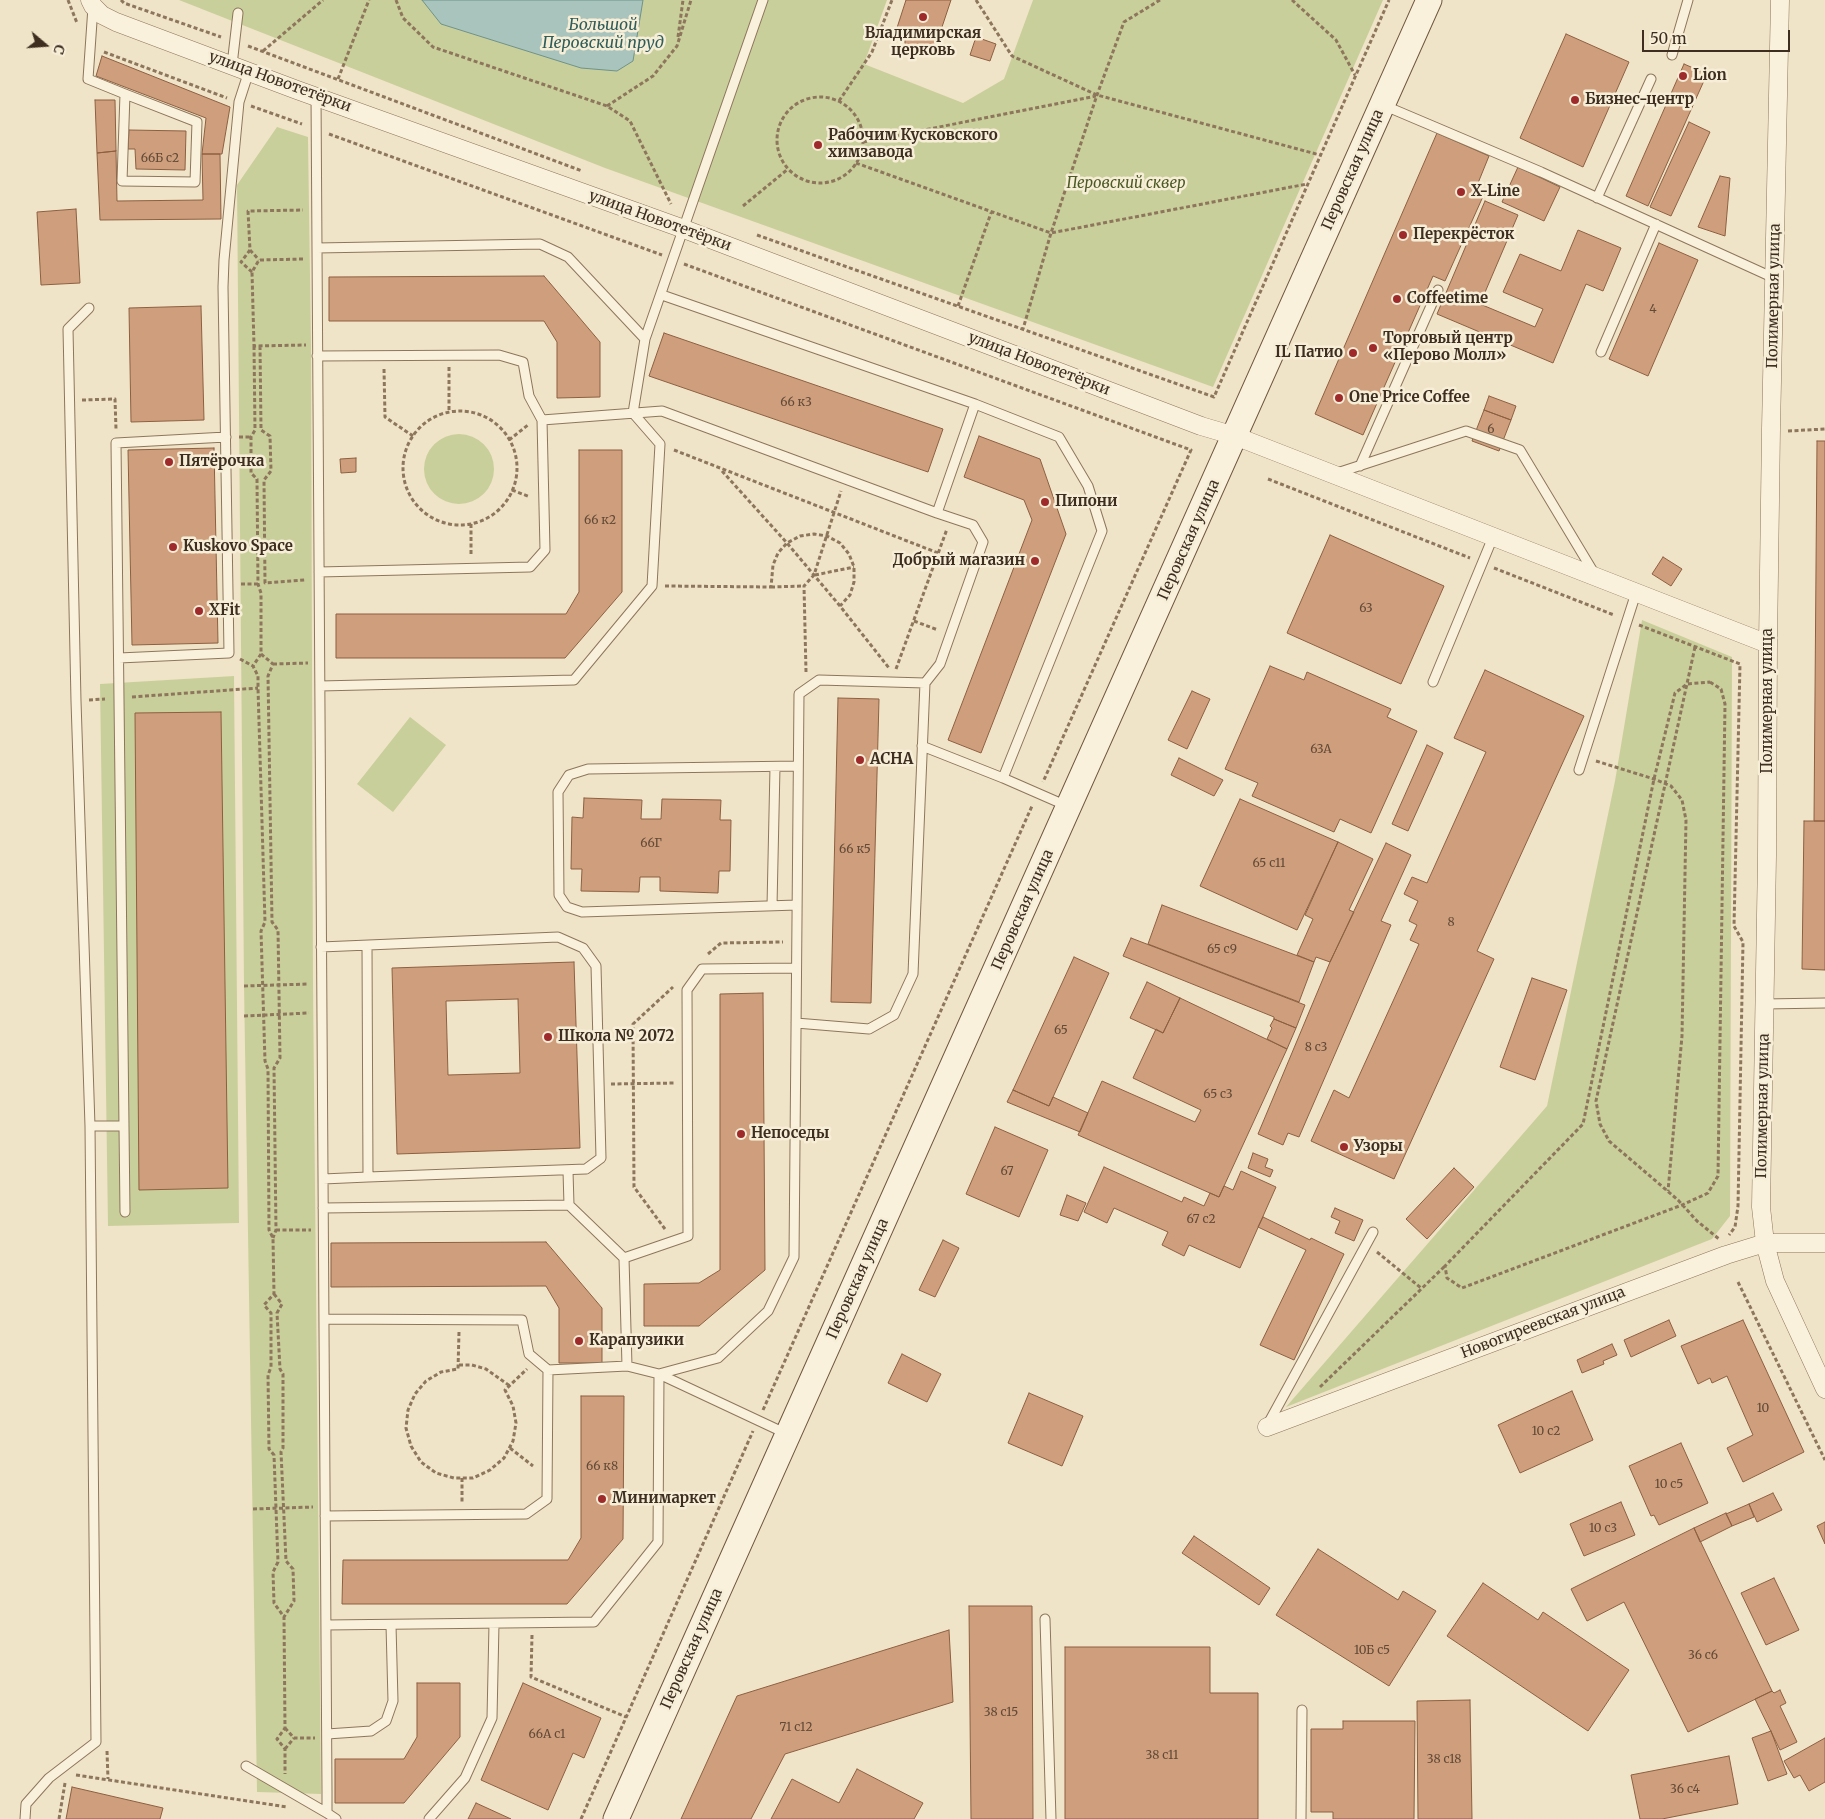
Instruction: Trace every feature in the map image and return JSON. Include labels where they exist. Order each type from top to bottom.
[{"type":"main road","name":"Перовская улица","points":[[616,1819],[1430,0]]},
{"type":"street","name":"Полимерная улица","points":[[1780,0],[1768,644],[1767,856],[1761,1206],[1765,1243],[1775,1281],[1825,1389]]},
{"type":"street","name":"улица Новотетёрки","points":[[92,3],[102,15],[116,22],[684,229],[1201,426],[1235,436],[1768,644]]},
{"type":"street","name":"Новогиреевская улица","points":[[1267,1427],[1726,1254],[1765,1243],[1825,1243]]},
{"type":"lane","points":[[633,413],[646,340],[763,0]]},
{"type":"lane","points":[[1672,55],[1688,0]]},
{"type":"lane","points":[[92,3],[88,80],[125,94],[197,122],[195,182],[122,181],[125,94]]},
{"type":"lane","points":[[232,65],[238,13]]},
{"type":"lane","points":[[120,658],[229,653],[224,260],[239,102],[249,71]]},
{"type":"lane","points":[[1598,198],[1651,78]]},
{"type":"lane","points":[[316,95],[327,1813]]},
{"type":"lane","points":[[1382,104],[1598,198],[1774,278]]},
{"type":"lane","points":[[1601,352],[1656,224]]},
{"type":"lane","points":[[317,248],[540,244],[568,257],[646,340]]},
{"type":"lane","points":[[1360,466],[1438,290]]},
{"type":"lane","points":[[662,295],[975,404],[1059,437],[1088,486],[1102,531],[1003,778]]},
{"type":"lane","points":[[25,1819],[26,1804],[31,1797],[49,1778],[96,1742],[90,1126],[76,701],[68,329],[89,308]]},
{"type":"lane","points":[[317,356],[499,355],[523,362],[529,396],[541,418],[545,550],[530,567],[471,568],[319,576]]},
{"type":"lane","points":[[937,513],[975,404]]},
{"type":"lane","points":[[541,418],[662,411],[974,525],[983,542],[940,664],[925,683],[913,974],[894,1015],[869,1029],[796,1024]]},
{"type":"lane","points":[[320,686],[574,680],[652,586],[660,444],[633,413]]},
{"type":"lane","points":[[1331,475],[1466,431],[1520,450],[1596,578]]},
{"type":"lane","points":[[125,1212],[116,443],[226,437]]},
{"type":"lane","points":[[1433,682],[1493,538]]},
{"type":"lane","points":[[1579,770],[1626,620],[1636,594]]},
{"type":"lane","points":[[659,1374],[718,1358],[768,1311],[794,1257],[799,694],[819,680],[925,683]]},
{"type":"lane","points":[[922,746],[1069,807]]},
{"type":"lane","points":[[797,905],[582,912],[567,907],[559,895],[558,792],[570,775],[588,768],[798,766]]},
{"type":"lane","points":[[772,906],[774,767]]},
{"type":"lane","points":[[321,947],[558,938],[582,948],[596,966],[601,1084],[601,1158],[586,1169],[323,1178]]},
{"type":"lane","points":[[367,946],[368,1177]]},
{"type":"lane","points":[[624,1258],[688,1236],[687,990],[702,969],[796,968]]},
{"type":"lane","points":[[1764,1004],[1825,1003]]},
{"type":"lane","points":[[90,1126],[124,1126]]},
{"type":"lane","points":[[568,1170],[569,1205],[624,1258],[627,1366]]},
{"type":"lane","points":[[323,1208],[569,1205]]},
{"type":"lane","points":[[1267,1427],[1373,1232]]},
{"type":"lane","points":[[324,1319],[522,1320],[529,1354],[548,1370],[627,1366],[659,1374],[788,1434]]},
{"type":"lane","points":[[326,1516],[526,1514],[547,1499],[548,1370]]},
{"type":"lane","points":[[326,1625],[594,1622],[658,1542],[659,1374]]},
{"type":"lane","points":[[1046,1619],[1051,1819]]},
{"type":"lane","points":[[429,1819],[464,1778],[492,1718],[494,1624]]},
{"type":"lane","points":[[327,1736],[371,1732],[386,1721],[393,1701],[391,1625]]},
{"type":"lane","points":[[1301,1819],[1302,1710]]},
{"type":"lane","points":[[246,1766],[336,1819]]},
{"type":"path","points":[[68,0],[82,34],[90,45],[101,51],[239,102],[365,145],[674,261],[1191,450],[581,1819]]},
{"type":"path","points":[[121,0],[124,3],[263,51],[591,174]]},
{"type":"path","points":[[263,51],[323,0]]},
{"type":"path","points":[[338,79],[369,0]]},
{"type":"path","points":[[396,0],[403,18],[433,47],[607,106],[630,121],[672,204]]},
{"type":"path","points":[[677,46],[683,0]]},
{"type":"path","points":[[607,106],[653,76],[677,46],[691,0]]},
{"type":"path","points":[[839,101],[872,52],[892,0]]},
{"type":"path","points":[[976,0],[1012,56],[1097,95],[1320,155]]},
{"type":"path","points":[[1023,329],[1051,233],[1097,95],[1124,22],[1160,0]]},
{"type":"path","points":[[1292,0],[1336,40],[1356,75]]},
{"type":"path","points":[[755,234],[1214,397],[1389,0]]},
{"type":"path","points":[[863,142],[1097,95]]},
{"type":"path","points":[[822,96],[839,101],[852,111],[862,130],[863,142],[861,153],[849,172],[829,182],[807,181],[788,169],[781,160],[777,138],[783,116],[795,105],[811,98],[822,96]]},
{"type":"path","points":[[856,163],[1051,233],[1308,184]]},
{"type":"path","points":[[743,206],[788,169]]},
{"type":"path","points":[[663,201],[691,211]]},
{"type":"path","points":[[316,210],[248,211],[250,250],[259,260],[316,259]]},
{"type":"path","points":[[958,306],[991,213]]},
{"type":"path","points":[[250,250],[241,262],[252,272]]},
{"type":"path","points":[[259,260],[252,272],[255,430],[251,437],[251,473],[256,479],[258,584],[261,592],[261,654],[253,666],[258,676],[265,922],[261,932],[265,1060],[268,1069],[269,1230],[273,1238]]},
{"type":"path","points":[[254,346],[317,345]]},
{"type":"path","points":[[260,346],[261,430],[270,436],[271,471],[264,480],[265,583],[261,592]]},
{"type":"path","points":[[449,355],[449,412]]},
{"type":"path","points":[[384,356],[386,417],[413,436]]},
{"type":"path","points":[[69,400],[115,399],[116,443]]},
{"type":"path","points":[[468,411],[486,417],[501,428],[509,440],[517,462],[516,481],[508,498],[496,513],[479,522],[460,526],[441,522],[424,513],[412,500],[404,482],[402,464],[407,446],[413,436],[431,418],[449,412],[468,411]]},
{"type":"path","points":[[509,440],[541,418]]},
{"type":"path","points":[[1785,431],[1825,429]]},
{"type":"path","points":[[660,444],[938,553]]},
{"type":"path","points":[[720,469],[787,543],[894,674],[952,517]]},
{"type":"path","points":[[806,689],[804,586],[814,575],[845,479]]},
{"type":"path","points":[[1268,479],[1740,664],[1734,926],[1743,942],[1738,1206],[1735,1227],[1727,1237]]},
{"type":"path","points":[[471,524],[471,568]]},
{"type":"path","points":[[771,587],[773,565],[778,552],[787,543],[800,536],[814,534],[827,536],[840,543],[849,554],[854,567],[854,582],[850,595],[840,606]]},
{"type":"path","points":[[814,575],[854,567]]},
{"type":"path","points":[[265,583],[319,576]]},
{"type":"path","points":[[652,586],[804,586]]},
{"type":"path","points":[[914,620],[950,635]]},
{"type":"path","points":[[1695,647],[1596,1100],[1600,1124],[1609,1141],[1723,1243]]},
{"type":"path","points":[[261,654],[273,664],[319,662]]},
{"type":"path","points":[[273,664],[268,676],[272,922],[278,930],[280,1058],[274,1068],[276,1230],[273,1238],[274,1294],[282,1304],[277,1313],[280,1369],[283,1374],[283,1448],[281,1452],[286,1561],[293,1568],[294,1601],[284,1617],[285,1728],[276,1739],[285,1749]]},
{"type":"path","points":[[1324,1389],[1314,1393],[1445,1266],[1584,1124],[1654,779],[1675,693],[1688,684],[1710,682],[1721,689],[1725,704],[1718,1176],[1708,1193],[1682,1205],[1462,1288],[1447,1278],[1445,1266]]},
{"type":"path","points":[[76,701],[258,688]]},
{"type":"path","points":[[1583,757],[1671,786],[1682,800],[1686,820],[1682,1036],[1668,1192]]},
{"type":"path","points":[[244,986],[322,984]]},
{"type":"path","points":[[244,1016],[322,1013]]},
{"type":"path","points":[[601,1084],[687,1083]]},
{"type":"path","points":[[276,1230],[323,1230]]},
{"type":"path","points":[[1380,1254],[1421,1288]]},
{"type":"path","points":[[1738,1282],[1825,1460]]},
{"type":"path","points":[[274,1294],[264,1305],[270,1314],[271,1367],[268,1374],[269,1449],[274,1455],[278,1562],[273,1572],[274,1603],[284,1617]]},
{"type":"path","points":[[459,1320],[458,1368],[442,1372],[426,1381],[415,1394],[408,1410],[406,1428],[411,1446],[421,1462],[436,1473],[454,1478],[473,1478],[490,1470],[504,1458],[513,1442],[516,1423],[513,1406],[505,1390],[536,1360]]},
{"type":"path","points":[[459,1364],[472,1364],[486,1369],[510,1386]]},
{"type":"path","points":[[510,1448],[548,1477]]},
{"type":"path","points":[[462,1478],[463,1514]]},
{"type":"path","points":[[253,1509],[325,1506]]},
{"type":"path","points":[[532,1623],[531,1677],[626,1717]]},
{"type":"path","points":[[285,1728],[294,1738]]},
{"type":"path","points":[[285,1779],[285,1749],[294,1738],[327,1736]]},
{"type":"path","points":[[59,1819],[67,1774]]},
{"type":"path","points":[[75,1775],[288,1807]]},
{"type":"green space","name":"Перовский сквер","points":[[179,0],[887,0],[864,64],[963,103],[1004,79],[1033,0],[1383,0],[1213,387],[605,168]]},
{"type":"green space","points":[[277,127],[308,137],[311,345],[313,984],[321,1794],[257,1792],[244,986],[237,185]]},
{"type":"green space","points":[[459,434],[472,437],[484,444],[491,456],[494,469],[491,482],[484,494],[472,501],[459,504],[446,501],[434,494],[427,482],[424,469],[427,456],[434,444],[446,437]]},
{"type":"green space","points":[[1642,620],[1732,657],[1730,1216],[1712,1239],[1286,1407],[1547,1106],[1615,781]]},
{"type":"green space","points":[[234,676],[239,1223],[108,1226],[100,684]]},
{"type":"green space","points":[[410,717],[446,745],[393,812],[357,784]]},
{"type":"water","name":"Большой Перовский пруд","points":[[422,0],[643,0],[633,61],[617,71],[581,68],[441,24]]},
{"type":"building","name":"Владимирская церковь","points":[[906,0],[951,0],[935,48],[924,44],[921,48],[911,50],[905,43],[905,38],[895,34]]},
{"type":"building","name":"Бизнес-центр","points":[[1566,34],[1629,62],[1583,167],[1520,138]]},
{"type":"building","points":[[976,37],[996,44],[990,61],[970,55]]},
{"type":"building","points":[[102,56],[230,107],[222,154],[202,154],[206,118],[96,76]]},
{"type":"building","points":[[1684,64],[1707,74],[1648,206],[1626,196]]},
{"type":"building","points":[[95,100],[115,100],[116,151],[97,153]]},
{"type":"building","points":[[1689,122],[1710,132],[1671,216],[1650,207]]},
{"type":"building","points":[[129,130],[186,131],[185,170],[136,169],[135,149],[128,149]]},
{"type":"building","name":"Торговый центр «Перово Молл»","points":[[1437,133],[1489,156],[1476,188],[1485,192],[1445,281],[1433,276],[1363,435],[1315,414]]},
{"type":"building","points":[[116,151],[117,201],[203,200],[202,154],[220,154],[221,219],[100,220],[97,153]]},
{"type":"building","points":[[1518,167],[1560,187],[1544,221],[1502,202]]},
{"type":"building","points":[[1720,176],[1730,178],[1725,236],[1698,227]]},
{"type":"building","points":[[1485,201],[1518,215],[1480,304],[1535,327],[1543,309],[1503,292],[1520,254],[1561,271],[1578,230],[1621,248],[1603,291],[1586,284],[1553,363],[1437,314]]},
{"type":"building","points":[[76,209],[80,283],[41,285],[37,212]]},
{"type":"building","points":[[1659,243],[1698,260],[1648,376],[1609,359]]},
{"type":"building","points":[[544,276],[600,342],[600,397],[557,398],[557,342],[544,321],[329,321],[329,277]]},
{"type":"building","points":[[201,306],[204,420],[131,422],[129,308]]},
{"type":"building","points":[[664,333],[943,429],[928,472],[649,376]]},
{"type":"building","points":[[1489,396],[1516,406],[1511,420],[1484,410]]},
{"type":"building","points":[[1484,410],[1511,420],[1499,451],[1472,441]]},
{"type":"building","points":[[979,436],[1040,459],[1066,534],[981,753],[948,740],[1032,520],[1024,500],[964,477]]},
{"type":"building","points":[[1817,441],[1825,441],[1825,821],[1814,821]]},
{"type":"building","name":"Kuskovo Space","points":[[214,448],[218,643],[132,645],[128,450]]},
{"type":"building","points":[[579,450],[622,450],[622,592],[565,658],[336,658],[336,614],[566,614],[579,592]]},
{"type":"building","points":[[356,458],[356,472],[341,473],[340,459]]},
{"type":"building","points":[[1330,535],[1444,586],[1401,684],[1287,633]]},
{"type":"building","points":[[1663,557],[1682,569],[1671,586],[1652,574]]},
{"type":"building","points":[[1270,666],[1304,680],[1307,672],[1391,709],[1387,717],[1417,731],[1371,833],[1340,819],[1334,832],[1252,796],[1258,783],[1225,769]]},
{"type":"building","points":[[1485,670],[1584,716],[1477,951],[1494,959],[1394,1179],[1311,1141],[1334,1090],[1349,1098],[1419,944],[1410,940],[1417,925],[1409,921],[1418,901],[1404,894],[1412,877],[1427,883],[1486,752],[1454,738]]},
{"type":"building","points":[[1192,691],[1210,699],[1187,749],[1168,740]]},
{"type":"building","points":[[838,698],[879,699],[871,1003],[831,1002]]},
{"type":"building","points":[[221,712],[228,1188],[139,1190],[135,713]]},
{"type":"building","points":[[1427,745],[1443,753],[1408,831],[1392,824]]},
{"type":"building","points":[[1179,758],[1223,780],[1214,796],[1171,775]]},
{"type":"building","points":[[584,798],[642,800],[641,819],[661,819],[662,799],[721,800],[720,820],[731,820],[730,871],[719,871],[718,893],[660,891],[660,877],[640,877],[639,892],[581,891],[582,869],[571,869],[572,817],[583,818]]},
{"type":"building","points":[[1240,799],[1338,842],[1297,930],[1200,886]]},
{"type":"building","points":[[1804,821],[1825,821],[1825,970],[1802,969]]},
{"type":"building","points":[[1338,842],[1373,859],[1349,910],[1354,912],[1330,962],[1316,957],[1314,962],[1297,955],[1313,919],[1305,915]]},
{"type":"building","points":[[1386,843],[1411,855],[1381,921],[1391,925],[1299,1137],[1288,1133],[1283,1145],[1258,1134],[1330,962]]},
{"type":"building","points":[[1162,905],[1314,962],[1299,1002],[1148,944]]},
{"type":"building","points":[[1131,938],[1305,1005],[1296,1028],[1274,1019],[1274,1017],[1123,956]]},
{"type":"building","points":[[1074,957],[1109,973],[1049,1106],[1013,1090]]},
{"type":"building","name":"Школа № 2072","points":[[574,962],[580,1148],[397,1154],[392,968]],"holes":[[[518,999],[520,1073],[448,1075],[446,1001]]]},
{"type":"building","points":[[1532,978],[1567,990],[1535,1080],[1500,1067]]},
{"type":"building","points":[[1147,982],[1180,998],[1163,1033],[1130,1018]]},
{"type":"building","points":[[763,993],[765,1270],[699,1326],[644,1326],[644,1284],[699,1283],[720,1270],[720,994]]},
{"type":"building","points":[[1180,998],[1287,1049],[1219,1197],[1078,1135],[1102,1081],[1195,1122],[1201,1110],[1133,1078],[1156,1029],[1163,1033]]},
{"type":"building","points":[[1274,1019],[1296,1028],[1287,1049],[1267,1039]]},
{"type":"building","points":[[1013,1090],[1049,1106],[1053,1097],[1088,1113],[1080,1132],[1007,1102]]},
{"type":"building","points":[[995,1127],[1048,1150],[1019,1217],[966,1194]]},
{"type":"building","points":[[1253,1153],[1268,1159],[1265,1167],[1273,1170],[1270,1177],[1248,1168]]},
{"type":"building","points":[[1104,1167],[1182,1202],[1184,1197],[1204,1206],[1210,1193],[1219,1197],[1224,1186],[1233,1190],[1241,1171],[1276,1187],[1240,1268],[1189,1245],[1184,1256],[1162,1245],[1168,1232],[1114,1208],[1107,1223],[1084,1212]]},
{"type":"building","points":[[1454,1168],[1474,1187],[1427,1239],[1406,1219]]},
{"type":"building","points":[[1067,1195],[1086,1203],[1078,1221],[1060,1215]]},
{"type":"building","points":[[1335,1208],[1363,1220],[1354,1241],[1335,1233],[1340,1221],[1331,1217]]},
{"type":"building","points":[[1263,1217],[1344,1254],[1294,1360],[1260,1345],[1306,1250],[1258,1227]]},
{"type":"building","points":[[943,1240],[959,1248],[935,1297],[919,1290]]},
{"type":"building","points":[[546,1242],[602,1308],[602,1363],[559,1363],[559,1308],[546,1286],[331,1287],[331,1243]]},
{"type":"building","points":[[1669,1320],[1676,1336],[1631,1357],[1624,1340]]},
{"type":"building","points":[[1743,1320],[1804,1452],[1743,1482],[1727,1448],[1753,1435],[1727,1376],[1712,1383],[1710,1378],[1698,1384],[1681,1346]]},
{"type":"building","points":[[1612,1344],[1617,1355],[1603,1361],[1604,1364],[1582,1373],[1577,1360]]},
{"type":"building","points":[[902,1354],[941,1374],[927,1402],[888,1383]]},
{"type":"building","points":[[1572,1391],[1593,1440],[1520,1473],[1498,1425]]},
{"type":"building","points":[[1029,1393],[1083,1416],[1062,1466],[1008,1443]]},
{"type":"building","points":[[581,1396],[624,1396],[623,1539],[567,1604],[342,1604],[343,1560],[568,1560],[581,1538]]},
{"type":"building","points":[[1681,1443],[1708,1503],[1659,1525],[1654,1515],[1651,1516],[1629,1466]]},
{"type":"building","points":[[1773,1493],[1782,1510],[1757,1522],[1749,1504]]},
{"type":"building","points":[[1621,1502],[1635,1535],[1584,1556],[1570,1524]]},
{"type":"building","points":[[1749,1504],[1754,1517],[1732,1526],[1726,1514]]},
{"type":"building","points":[[1726,1513],[1732,1526],[1700,1542],[1694,1528]]},
{"type":"building","points":[[1825,1522],[1825,1544],[1817,1526]]},
{"type":"building","points":[[1694,1528],[1772,1691],[1688,1732],[1624,1602],[1587,1621],[1571,1589]]},
{"type":"building","points":[[1194,1536],[1270,1588],[1259,1605],[1182,1553]]},
{"type":"building","points":[[1318,1549],[1398,1600],[1403,1591],[1436,1611],[1389,1686],[1276,1615]]},
{"type":"building","points":[[1774,1578],[1799,1630],[1766,1645],[1741,1593]]},
{"type":"building","points":[[1483,1583],[1538,1620],[1543,1612],[1629,1670],[1588,1731],[1447,1636]]},
{"type":"building","points":[[969,1606],[1032,1606],[1033,1819],[971,1819]]},
{"type":"building","points":[[949,1630],[953,1702],[785,1754],[751,1819],[681,1819],[737,1696]]},
{"type":"building","points":[[1065,1647],[1210,1647],[1210,1693],[1258,1693],[1258,1819],[1065,1819]]},
{"type":"building","points":[[417,1683],[460,1683],[460,1737],[404,1803],[335,1803],[335,1759],[404,1759],[417,1737]]},
{"type":"building","points":[[523,1683],[601,1718],[584,1758],[573,1753],[548,1810],[481,1780]]},
{"type":"building","points":[[1780,1690],[1786,1703],[1780,1706],[1797,1742],[1780,1750],[1755,1699],[1772,1691],[1774,1693]]},
{"type":"building","points":[[1470,1700],[1472,1819],[1418,1819],[1417,1701]]},
{"type":"building","points":[[1343,1721],[1415,1721],[1414,1819],[1333,1819],[1333,1812],[1311,1812],[1311,1729],[1343,1729]]},
{"type":"building","points":[[1771,1731],[1787,1774],[1768,1781],[1752,1738]]},
{"type":"building","points":[[1825,1738],[1825,1782],[1809,1791],[1800,1775],[1794,1778],[1784,1761]]},
{"type":"building","points":[[1729,1756],[1738,1804],[1662,1819],[1640,1819],[1631,1775]]},
{"type":"building","points":[[857,1769],[923,1803],[914,1819],[771,1819],[792,1779],[839,1803]]},
{"type":"building","points":[[72,1787],[163,1808],[160,1819],[66,1819]]},
{"type":"building","points":[[476,1803],[511,1819],[468,1819]]},
{"type":"place","name":"Владимирская церковь","points":[[923,17]]},
{"type":"place","name":"Lion","points":[[1683,76]]},
{"type":"place","name":"Бизнес-центр","points":[[1575,100]]},
{"type":"place","name":"Рабочим Кусковского химзавода","points":[[818,145]]},
{"type":"place","name":"X-Line","points":[[1461,192]]},
{"type":"place","name":"Перекрёсток","points":[[1403,235]]},
{"type":"place","name":"Coffeetime","points":[[1397,299]]},
{"type":"place","name":"Торговый центр «Перово Молл»","points":[[1373,348]]},
{"type":"place","name":"IL Патио","points":[[1353,353]]},
{"type":"place","name":"One Price Coffee","points":[[1339,398]]},
{"type":"place","name":"Пятёрочка","points":[[169,462]]},
{"type":"place","name":"Пипони","points":[[1045,502]]},
{"type":"place","name":"Kuskovo Space","points":[[173,547]]},
{"type":"place","name":"Добрый магазин","points":[[1035,561]]},
{"type":"place","name":"XFit","points":[[199,611]]},
{"type":"place","name":"АСНА","points":[[860,760]]},
{"type":"place","name":"Школа № 2072","points":[[548,1037]]},
{"type":"place","name":"Непоседы","points":[[741,1134]]},
{"type":"place","name":"Узоры","points":[[1344,1147]]},
{"type":"place","name":"Карапузики","points":[[579,1341]]},
{"type":"place","name":"Минимаркет","points":[[602,1499]]}]
